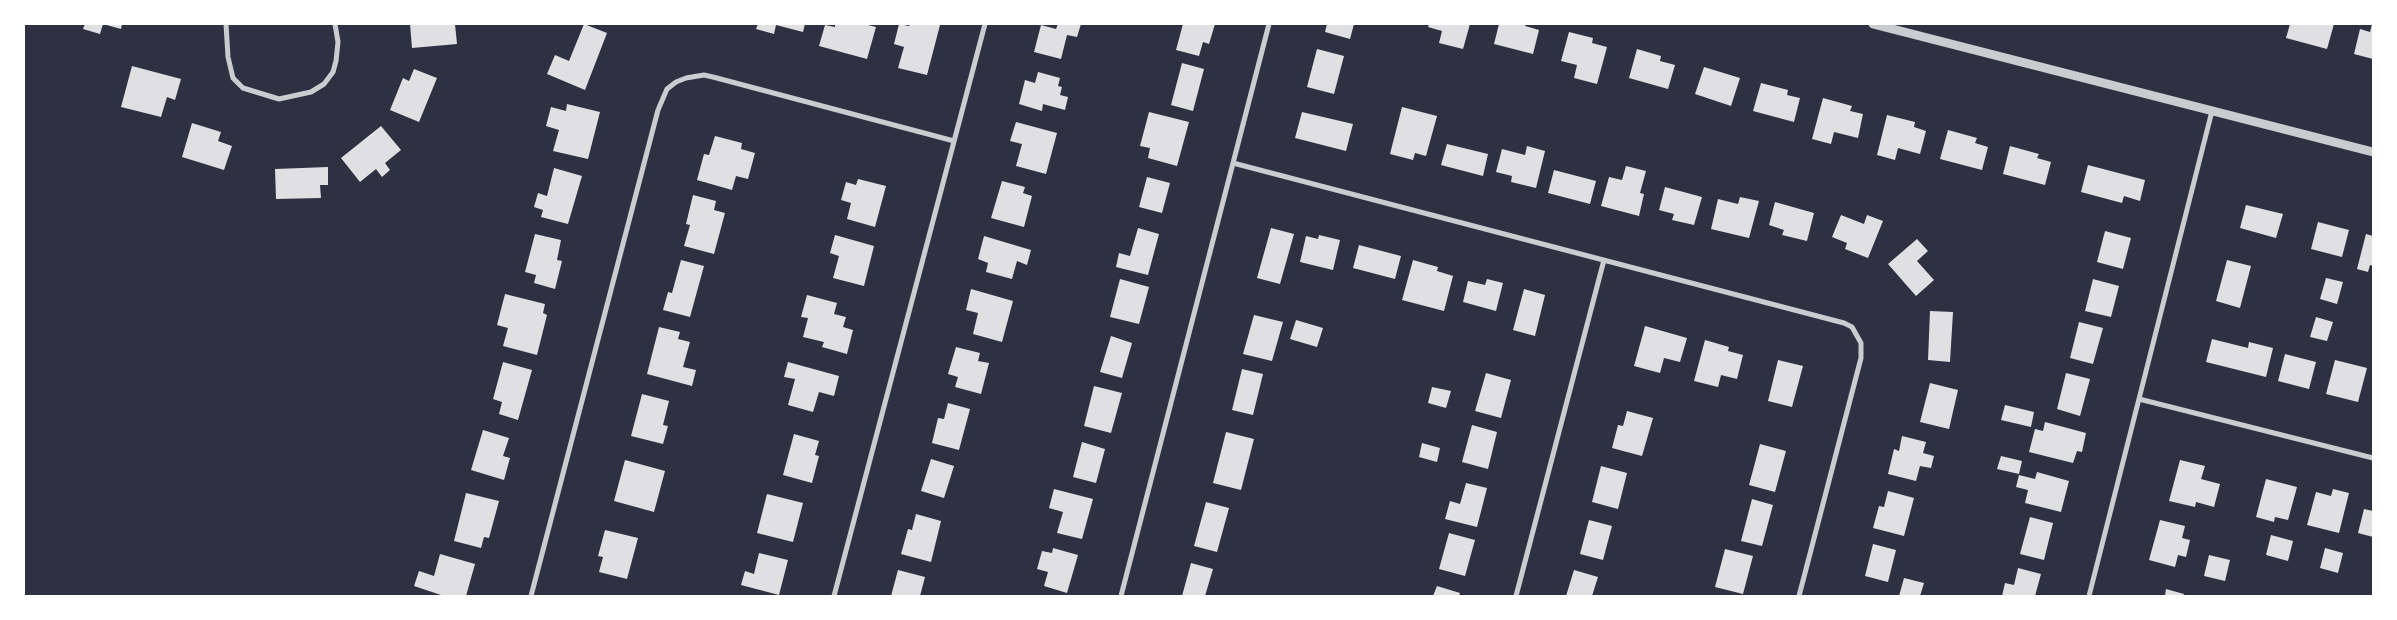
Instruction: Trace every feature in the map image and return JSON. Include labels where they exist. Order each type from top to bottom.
[{"type":"street","points":[[226,24],[228,57],[233,78],[244,88],[279,99],[311,92],[324,84],[333,72],[338,42],[335,24]]},
{"type":"street","points":[[834,596],[985,24]]},
{"type":"street","points":[[1121,596],[1269,24]]},
{"type":"street","points":[[1873,24],[2373,152]]},
{"type":"street","points":[[531,596],[658,110],[667,89],[676,82],[686,78],[713,77],[954,141]]},
{"type":"street","points":[[2090,596],[2212,111]]},
{"type":"street","points":[[1233,163],[1844,323],[1856,331],[1861,343],[1861,358],[1799,596]]},
{"type":"street","points":[[1516,596],[1604,260]]},
{"type":"street","points":[[2139,399],[2373,458]]},
{"type":"building","points":[[85,24],[103,24],[100,34],[83,29]]},
{"type":"building","points":[[103,24],[122,24],[121,29]]},
{"type":"building","points":[[410,24],[455,24],[457,44],[412,48]]},
{"type":"building","points":[[584,24],[607,33],[585,90],[547,74],[555,55],[569,61]]},
{"type":"building","points":[[758,24],[805,24],[803,32],[776,25],[774,34],[756,29]]},
{"type":"building","points":[[835,24],[864,24],[876,27],[867,59],[819,46],[825,25],[835,27]]},
{"type":"building","points":[[899,24],[909,26],[910,24],[940,25],[927,75],[898,68],[904,47],[894,44]]},
{"type":"building","points":[[1058,24],[1081,24],[1077,37],[1067,35],[1061,59],[1034,52],[1041,25],[1056,29]]},
{"type":"building","points":[[1183,24],[1215,24],[1209,44],[1203,42],[1199,56],[1176,50]]},
{"type":"building","points":[[1327,24],[1354,24],[1350,39],[1325,32]]},
{"type":"building","points":[[1429,24],[1470,24],[1463,49],[1439,43],[1442,31],[1428,27]]},
{"type":"building","points":[[1499,24],[1526,24],[1525,26],[1539,30],[1533,54],[1494,44]]},
{"type":"building","points":[[2290,24],[2334,24],[2327,49],[2286,38]]},
{"type":"building","points":[[2372,24],[2373,59],[2354,54],[2360,29],[2370,32]]},
{"type":"building","points":[[1569,32],[1593,38],[1592,43],[1607,47],[1597,84],[1574,78],[1577,65],[1561,61]]},
{"type":"building","points":[[1317,49],[1344,56],[1334,94],[1307,87]]},
{"type":"building","points":[[1637,49],[1661,56],[1660,61],[1675,65],[1668,89],[1629,78]]},
{"type":"building","points":[[1182,63],[1204,69],[1193,111],[1171,105]]},
{"type":"building","points":[[132,66],[181,79],[175,100],[167,97],[161,117],[121,107]]},
{"type":"building","points":[[1704,67],[1740,78],[1731,106],[1695,94]]},
{"type":"building","points":[[414,69],[437,78],[419,122],[390,110],[403,78],[409,81]]},
{"type":"building","points":[[1038,72],[1060,78],[1058,86],[1062,87],[1060,95],[1068,97],[1065,110],[1043,104],[1042,111],[1019,104],[1025,80],[1035,83]]},
{"type":"building","points":[[1761,83],[1788,90],[1787,95],[1800,98],[1794,122],[1753,111]]},
{"type":"building","points":[[1823,98],[1852,106],[1850,111],[1863,114],[1858,138],[1834,132],[1831,144],[1812,139]]},
{"type":"building","points":[[567,104],[600,112],[588,159],[553,151],[559,130],[546,126],[551,107],[566,111]]},
{"type":"building","points":[[1402,107],[1437,116],[1426,156],[1415,153],[1413,160],[1390,154]]},
{"type":"building","points":[[1149,112],[1189,122],[1177,166],[1148,158],[1150,148],[1140,146]]},
{"type":"building","points":[[1302,112],[1353,124],[1346,151],[1295,138]]},
{"type":"building","points":[[1887,115],[1915,122],[1914,127],[1926,131],[1920,154],[1898,148],[1895,160],[1877,155]]},
{"type":"building","points":[[1016,122],[1057,133],[1046,174],[1016,166],[1022,144],[1010,141]]},
{"type":"building","points":[[192,123],[221,132],[218,141],[232,146],[224,170],[182,157]]},
{"type":"building","points":[[381,126],[401,150],[385,163],[390,170],[382,177],[376,169],[360,182],[341,158]]},
{"type":"building","points":[[1948,130],[1977,138],[1975,143],[1988,147],[1982,170],[1940,159]]},
{"type":"building","points":[[715,136],[742,143],[741,149],[755,153],[748,179],[736,176],[732,190],[697,180],[704,154],[709,155]]},
{"type":"building","points":[[1447,144],[1488,154],[1483,176],[1441,165]]},
{"type":"building","points":[[1527,146],[1545,151],[1536,188],[1511,182],[1512,176],[1496,172],[1502,149],[1525,155]]},
{"type":"building","points":[[2010,146],[2039,154],[2037,158],[2051,162],[2045,185],[2003,174]]},
{"type":"building","points":[[2088,165],[2145,180],[2140,201],[2124,196],[2122,203],[2081,192]]},
{"type":"building","points":[[1626,166],[1646,171],[1640,193],[1644,194],[1639,216],[1601,206],[1609,177],[1622,180]]},
{"type":"building","points":[[328,167],[328,185],[320,185],[321,198],[276,199],[275,169]]},
{"type":"building","points":[[554,168],[582,176],[568,224],[541,217],[543,210],[534,207],[538,193],[547,196]]},
{"type":"building","points":[[1554,170],[1596,181],[1590,204],[1548,193]]},
{"type":"building","points":[[1147,177],[1170,183],[1162,213],[1139,207]]},
{"type":"building","points":[[858,179],[886,186],[875,227],[847,219],[851,203],[841,200],[846,182],[856,185]]},
{"type":"building","points":[[1002,181],[1025,187],[1023,193],[1032,196],[1024,227],[991,218]]},
{"type":"building","points":[[1665,187],[1702,197],[1694,225],[1672,220],[1674,214],[1659,210]]},
{"type":"building","points":[[693,195],[716,201],[714,210],[725,213],[714,254],[684,246],[690,225],[686,224]]},
{"type":"building","points":[[1740,197],[1759,201],[1749,238],[1711,229],[1718,199],[1738,204]]},
{"type":"building","points":[[1775,202],[1814,213],[1807,241],[1782,235],[1784,230],[1769,225]]},
{"type":"building","points":[[2246,205],[2283,214],[2276,238],[2240,228]]},
{"type":"building","points":[[1841,215],[1864,224],[1867,215],[1883,221],[1868,258],[1845,249],[1847,243],[1832,237]]},
{"type":"building","points":[[2318,222],[2349,230],[2342,257],[2311,249]]},
{"type":"building","points":[[1138,228],[1159,234],[1148,275],[1116,267],[1119,253],[1130,256]]},
{"type":"building","points":[[1271,228],[1294,234],[1280,284],[1257,278]]},
{"type":"building","points":[[2105,231],[2131,238],[2123,269],[2097,262]]},
{"type":"building","points":[[535,234],[561,240],[557,260],[562,261],[555,289],[534,283],[536,275],[525,272]]},
{"type":"building","points":[[2366,234],[2373,236],[2373,266],[2370,265],[2368,272],[2357,269]]},
{"type":"building","points":[[835,235],[874,246],[864,286],[833,278],[839,256],[830,253]]},
{"type":"building","points":[[1319,235],[1340,240],[1333,270],[1300,262],[1306,236],[1318,239]]},
{"type":"building","points":[[984,236],[1031,250],[1027,265],[1017,261],[1012,279],[986,272],[988,263],[978,259]]},
{"type":"building","points":[[1917,239],[1928,251],[1917,261],[1934,280],[1916,296],[1888,264]]},
{"type":"building","points":[[1359,245],[1401,256],[1395,279],[1353,268]]},
{"type":"building","points":[[681,260],[704,266],[690,317],[663,310],[668,292],[672,293]]},
{"type":"building","points":[[1413,260],[1438,267],[1437,271],[1453,276],[1444,311],[1402,300]]},
{"type":"building","points":[[2227,260],[2251,266],[2240,308],[2216,301]]},
{"type":"building","points":[[2326,278],[2343,282],[2337,304],[2320,299]]},
{"type":"building","points":[[1120,279],[1149,287],[1139,324],[1110,317]]},
{"type":"building","points":[[1487,279],[1503,283],[1496,311],[1463,302],[1468,281],[1485,285]]},
{"type":"building","points":[[2093,279],[2119,286],[2111,317],[2085,311]]},
{"type":"building","points":[[971,289],[1013,301],[1002,342],[973,334],[978,313],[966,310]]},
{"type":"building","points":[[1524,289],[1545,295],[1535,336],[1513,330]]},
{"type":"building","points":[[505,294],[545,304],[543,313],[547,315],[537,355],[503,346],[508,328],[497,325]]},
{"type":"building","points":[[807,295],[837,303],[834,314],[846,317],[843,327],[853,330],[847,354],[822,347],[824,342],[803,337],[808,318],[801,317]]},
{"type":"building","points":[[1930,311],[1953,312],[1950,362],[1928,360]]},
{"type":"building","points":[[1254,315],[1283,322],[1272,361],[1243,354]]},
{"type":"building","points":[[2316,317],[2333,322],[2327,341],[2310,337]]},
{"type":"building","points":[[1296,320],[1323,328],[1317,347],[1290,339]]},
{"type":"building","points":[[2079,322],[2103,328],[2093,364],[2070,358]]},
{"type":"building","points":[[1645,326],[1687,338],[1680,362],[1664,358],[1660,373],[1634,366]]},
{"type":"building","points":[[659,327],[680,332],[678,339],[690,342],[683,367],[696,370],[692,386],[647,374]]},
{"type":"building","points":[[1111,336],[1132,343],[1122,378],[1100,372]]},
{"type":"building","points":[[2212,339],[2248,348],[2249,342],[2273,348],[2266,377],[2206,362]]},
{"type":"building","points":[[1705,340],[1729,347],[1728,351],[1743,355],[1737,379],[1721,375],[1718,387],[1694,381]]},
{"type":"building","points":[[956,347],[980,353],[978,361],[989,363],[981,394],[955,387],[958,377],[948,374]]},
{"type":"building","points":[[2285,354],[2316,362],[2309,389],[2278,381]]},
{"type":"building","points":[[1778,360],[1803,366],[1792,407],[1768,401]]},
{"type":"building","points":[[2335,360],[2367,368],[2358,402],[2326,394]]},
{"type":"building","points":[[503,362],[532,370],[518,420],[499,414],[502,402],[493,399]]},
{"type":"building","points":[[788,362],[839,376],[834,396],[819,392],[813,412],[788,405],[795,379],[784,377]]},
{"type":"building","points":[[1242,369],[1263,374],[1253,415],[1232,410]]},
{"type":"building","points":[[1486,373],[1511,380],[1501,418],[1475,411]]},
{"type":"building","points":[[2066,373],[2090,379],[2080,416],[2057,409]]},
{"type":"building","points":[[1930,383],[1958,390],[1949,429],[1920,422]]},
{"type":"building","points":[[1094,386],[1122,393],[1111,433],[1084,426]]},
{"type":"building","points":[[1432,387],[1451,391],[1446,408],[1428,403]]},
{"type":"building","points":[[642,394],[669,401],[663,425],[668,426],[663,444],[631,436]]},
{"type":"building","points":[[948,403],[970,409],[959,450],[932,443],[938,418],[944,419]]},
{"type":"building","points":[[2005,405],[2034,412],[2031,427],[2001,420]]},
{"type":"building","points":[[1627,411],[1653,418],[1642,456],[1612,448],[1618,425],[1623,426]]},
{"type":"building","points":[[2045,422],[2086,433],[2082,452],[2077,451],[2073,463],[2029,452],[2035,429],[2043,431]]},
{"type":"building","points":[[1472,425],[1497,432],[1488,469],[1462,462]]},
{"type":"building","points":[[483,430],[509,438],[503,456],[510,458],[504,480],[471,470]]},
{"type":"building","points":[[1226,432],[1254,439],[1241,490],[1213,483]]},
{"type":"building","points":[[794,434],[819,441],[815,455],[819,456],[812,483],[783,475]]},
{"type":"building","points":[[1902,436],[1926,442],[1923,453],[1934,456],[1931,468],[1920,466],[1916,481],[1888,474],[1894,449],[1899,451]]},
{"type":"building","points":[[1082,442],[1105,449],[1096,483],[1073,477]]},
{"type":"building","points":[[1422,443],[1440,448],[1437,462],[1419,457]]},
{"type":"building","points":[[1760,444],[1786,451],[1775,492],[1749,485]]},
{"type":"building","points":[[2001,456],[2022,461],[2019,474],[1997,469]]},
{"type":"building","points":[[931,459],[954,466],[944,498],[921,491]]},
{"type":"building","points":[[625,460],[665,471],[654,512],[614,501]]},
{"type":"building","points":[[2180,460],[2205,466],[2201,479],[2220,484],[2214,507],[2196,502],[2195,507],[2169,501]]},
{"type":"building","points":[[1601,466],[1627,473],[1618,509],[1592,502]]},
{"type":"building","points":[[2037,472],[2069,481],[2061,512],[2025,503],[2028,490],[2016,487],[2019,475],[2035,479]]},
{"type":"building","points":[[2266,479],[2297,487],[2288,520],[2275,517],[2274,522],[2256,517]]},
{"type":"building","points":[[1466,483],[1487,488],[1477,527],[1445,519],[1450,501],[1460,504]]},
{"type":"building","points":[[1054,489],[1093,499],[1082,539],[1057,533],[1063,512],[1049,508]]},
{"type":"building","points":[[2333,489],[2349,493],[2339,533],[2307,525],[2316,492],[2331,496]]},
{"type":"building","points":[[1888,491],[1914,498],[1904,536],[1873,528],[1879,506],[1884,507]]},
{"type":"building","points":[[466,493],[499,501],[489,538],[484,537],[481,548],[454,541]]},
{"type":"building","points":[[767,494],[803,503],[793,542],[757,533]]},
{"type":"building","points":[[1752,499],[1773,505],[1762,546],[1741,541]]},
{"type":"building","points":[[1206,502],[1229,508],[1217,552],[1194,546]]},
{"type":"building","points":[[2364,509],[2373,511],[2373,537],[2358,533]]},
{"type":"building","points":[[916,514],[941,521],[931,562],[901,554],[908,529],[912,530]]},
{"type":"building","points":[[2030,517],[2053,523],[2044,560],[2020,554]]},
{"type":"building","points":[[1589,520],[1612,526],[1603,560],[1580,554]]},
{"type":"building","points":[[2160,520],[2185,526],[2182,538],[2190,540],[2186,557],[2178,555],[2175,567],[2149,560]]},
{"type":"building","points":[[605,530],[638,538],[627,579],[599,572],[603,557],[598,556]]},
{"type":"building","points":[[1449,533],[1475,540],[1465,576],[1439,569]]},
{"type":"building","points":[[2271,535],[2293,541],[2288,561],[2266,555]]},
{"type":"building","points":[[1873,544],[1896,550],[1888,582],[1865,576]]},
{"type":"building","points":[[1053,548],[1078,555],[1067,593],[1044,586],[1048,572],[1037,569],[1042,551],[1052,553]]},
{"type":"building","points":[[2325,548],[2343,553],[2338,573],[2320,568]]},
{"type":"building","points":[[1725,549],[1753,556],[1743,594],[1715,587]]},
{"type":"building","points":[[759,553],[788,560],[779,595],[741,585],[745,571],[754,574]]},
{"type":"building","points":[[440,554],[475,564],[466,596],[444,596],[414,586],[419,571],[434,576]]},
{"type":"building","points":[[2209,555],[2230,560],[2225,581],[2204,576]]},
{"type":"building","points":[[1191,563],[1213,569],[1205,596],[1182,596]]},
{"type":"building","points":[[2018,568],[2041,574],[2035,596],[2002,596],[2005,583],[2014,585]]},
{"type":"building","points":[[898,570],[925,577],[920,596],[891,596]]},
{"type":"building","points":[[1574,570],[1598,577],[1592,596],[1566,596]]},
{"type":"building","points":[[1904,578],[1924,583],[1920,596],[1899,596]]},
{"type":"building","points":[[1437,586],[1460,593],[1459,596],[1433,596]]},
{"type":"building","points":[[2166,589],[2184,594],[2183,596],[2165,596]]}]
